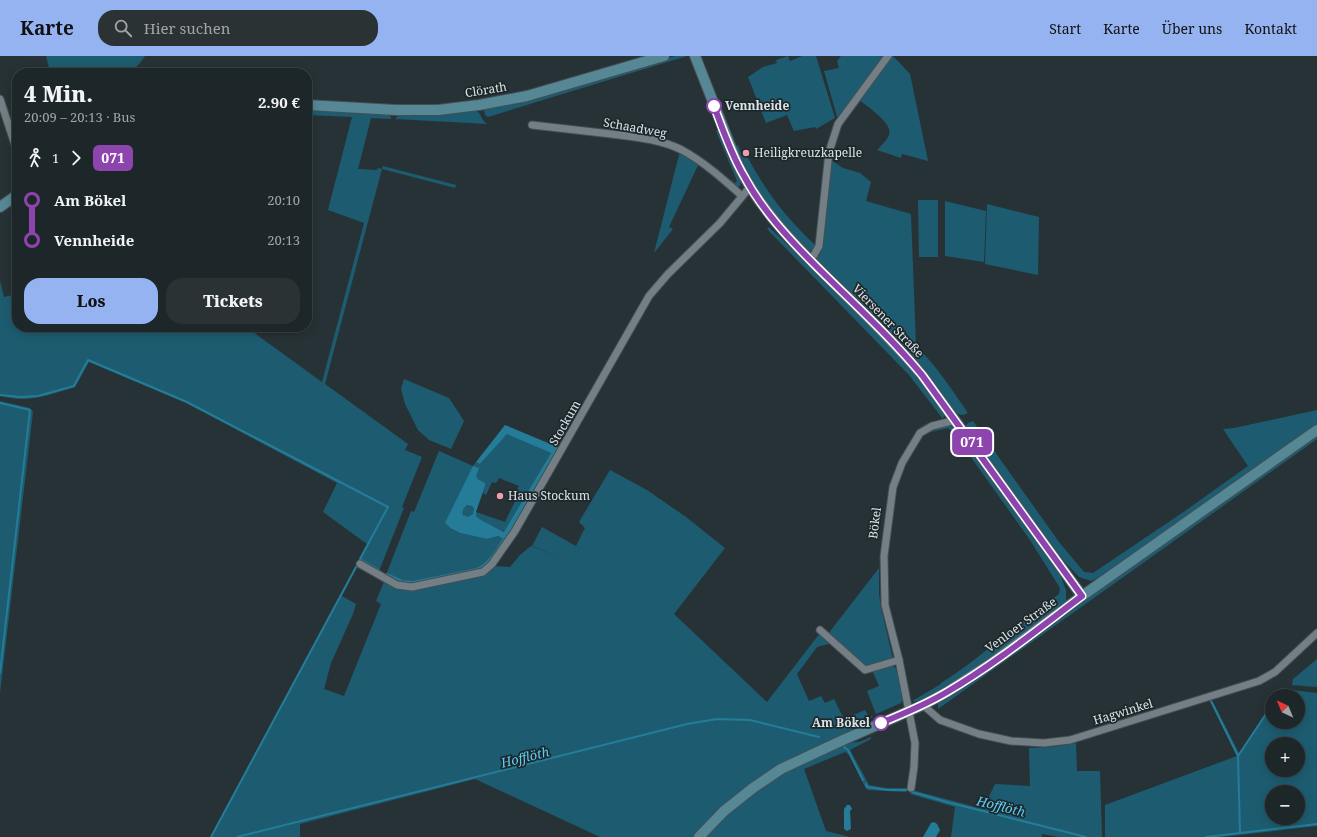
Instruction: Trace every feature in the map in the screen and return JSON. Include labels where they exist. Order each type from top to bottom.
[{"type":"main road","name":"Clörath","points":[[312,105],[396,110],[438,110],[479,105],[527,96],[664,56]]},
{"type":"main road","name":"Viersener Straße","points":[[695,56],[729,145],[743,176],[774,221],[911,362],[956,420],[1082,596]]},
{"type":"main road","points":[[0,207],[12,199]]},
{"type":"main road","name":"Venloer Straße","points":[[699,837],[724,811],[753,788],[781,769],[922,705],[947,692],[990,664],[1082,596],[1317,430]]},
{"type":"street","points":[[810,259],[819,246],[829,152],[838,124],[888,56]]},
{"type":"street","points":[[0,100],[12,136]]},
{"type":"street","name":"Schaadweg","points":[[532,125],[634,137],[670,145],[682,150],[702,162],[742,196]]},
{"type":"street","name":"Stockum","points":[[360,564],[397,585],[412,587],[483,572],[492,564],[515,531],[649,296],[668,274],[720,224],[750,187]]},
{"type":"street","name":"Bökel","points":[[911,788],[914,774],[915,752],[899,660],[885,605],[884,556],[893,487],[902,463],[920,433],[932,426],[956,420]]},
{"type":"street","points":[[820,630],[865,670],[899,660]]},
{"type":"street","name":"Hagwinkel","points":[[922,705],[940,720],[979,734],[1011,741],[1044,743],[1070,740],[1259,681],[1275,672],[1317,633]]},
{"type":"shaded area","points":[[46,56],[145,56],[135,68],[49,68]]},
{"type":"shaded area","points":[[675,56],[687,56],[488,117],[485,115],[484,109],[486,108],[547,94]]},
{"type":"shaded area","points":[[788,56],[790,61],[802,56],[816,56],[835,118],[816,129],[815,127],[794,131],[787,115],[766,123],[748,77],[763,67],[777,63],[776,60]]},
{"type":"shaded area","points":[[841,56],[885,56],[838,120],[824,71],[839,68],[837,61]]},
{"type":"shaded area","points":[[892,56],[910,74],[928,161],[902,154],[901,158],[877,150],[889,135],[888,126],[879,116],[859,100]]},
{"type":"shaded area","points":[[312,108],[390,114],[391,119],[371,118],[358,169],[382,169],[325,384],[408,444],[405,450],[422,457],[379,571],[361,560],[358,561],[367,544],[323,512],[337,483],[186,403],[89,362],[75,387],[29,399],[17,399],[0,396],[0,281],[4,297],[12,295],[12,332],[253,332],[322,382],[364,223],[328,210],[352,117],[312,115]]},
{"type":"shaded area","points":[[476,110],[483,121],[487,124],[395,119],[401,113]]},
{"type":"shaded area","points":[[719,129],[741,182],[740,186],[738,187],[727,180],[728,178],[735,183],[737,181],[716,131]]},
{"type":"shaded area","points":[[738,145],[742,157],[748,158],[778,205],[816,246],[807,253],[781,224],[750,181],[734,148]]},
{"type":"shaded area","points":[[680,151],[699,163],[669,227],[673,229],[654,253]]},
{"type":"shaded area","points":[[831,160],[843,168],[860,173],[871,182],[866,201],[911,214],[916,346],[937,370],[968,413],[961,415],[955,412],[815,261],[821,252]]},
{"type":"shaded area","points":[[383,166],[456,185],[455,188],[382,169]]},
{"type":"shaded area","points":[[918,200],[938,200],[938,257],[919,257]]},
{"type":"shaded area","points":[[945,201],[986,211],[984,262],[945,256]]},
{"type":"shaded area","points":[[987,204],[1039,217],[1038,275],[985,264]]},
{"type":"shaded area","points":[[769,227],[893,349],[945,411],[943,419],[909,375],[767,229]]},
{"type":"shaded area","points":[[404,379],[449,398],[464,421],[451,449],[429,440],[418,430],[405,404],[401,389]]},
{"type":"shaded area","points":[[0,401],[30,408],[33,412],[0,693]]},
{"type":"shaded area","points":[[1317,410],[1317,426],[1196,512],[1091,581],[1079,577],[1062,559],[965,427],[968,423],[973,421],[1059,542],[1084,572],[1093,573],[1248,466],[1223,429]]},
{"type":"shaded area","points":[[505,425],[560,448],[505,540],[498,536],[487,539],[460,533],[445,523],[473,466],[479,468],[476,476],[485,483],[476,516],[504,532],[551,453],[507,434],[480,464],[476,462]],"holes":[[[467,505],[472,506],[474,509],[473,514],[468,517],[463,515],[463,510],[465,507]]]},
{"type":"shaded area","points":[[947,425],[958,428],[1004,491],[1060,574],[1066,590],[1066,601],[990,660],[967,675],[918,702],[912,701],[941,684],[971,662],[1059,594],[1060,588],[1030,540],[953,432],[948,428],[926,433]]},
{"type":"shaded area","points":[[507,433],[551,453],[505,532],[478,519],[476,512],[505,522],[518,495],[515,493],[519,486],[499,478],[496,483],[492,482],[486,495],[483,493],[485,483],[476,476],[452,529],[460,533],[487,539],[498,536],[505,540],[493,557],[486,565],[477,570],[413,583],[401,582],[386,575],[411,511],[414,512],[439,451],[473,466],[476,462],[480,464]]},
{"type":"shaded area","points":[[1317,434],[1317,439],[938,709],[938,704],[942,698],[1093,594]]},
{"type":"shaded area","points":[[610,470],[647,490],[686,517],[725,548],[674,614],[767,702],[820,633],[832,643],[817,647],[797,674],[809,701],[821,696],[825,703],[834,699],[844,719],[865,710],[869,717],[873,716],[860,729],[773,771],[695,837],[600,837],[475,779],[300,824],[300,837],[211,837],[356,566],[357,567],[342,596],[356,604],[331,663],[324,689],[344,696],[381,604],[376,601],[384,582],[399,589],[428,588],[478,576],[494,566],[510,567],[520,555],[531,546],[568,560],[532,546],[542,527],[576,546],[585,528],[579,522]]},
{"type":"shaded area","points":[[468,505],[472,507],[474,511],[472,515],[468,517],[464,515],[462,511],[464,507]]},
{"type":"shaded area","points":[[879,568],[879,594],[881,608],[893,659],[865,668],[828,634]]},
{"type":"shaded area","points":[[1317,659],[1317,687],[1292,685],[1293,679]]},
{"type":"shaded area","points":[[889,664],[896,668],[903,698],[901,703],[876,714],[867,691],[879,686],[872,670]]},
{"type":"shaded area","points":[[1305,692],[1317,693],[1317,826],[1222,837],[1105,837],[1105,805],[1237,756],[1210,701],[1212,700],[1239,753],[1265,714],[1265,729],[1305,729]]},
{"type":"shaded area","points":[[871,737],[871,739],[850,750],[869,785],[886,788],[908,788],[906,792],[868,790],[865,787],[849,755],[845,752],[804,769],[826,831],[850,837],[704,837],[731,810],[785,771],[843,743],[859,742]]},
{"type":"shaded area","points":[[1076,743],[1077,771],[1100,771],[1102,837],[1058,837],[1042,834],[1042,837],[951,837],[955,807],[910,794],[912,790],[983,809],[995,784],[1030,786],[1029,748],[1051,747]]},
{"type":"shaded area","points":[[847,805],[850,805],[852,809],[850,811],[851,829],[847,831],[844,829],[844,809]]},
{"type":"shaded area","points":[[934,822],[940,830],[936,837],[923,837],[931,823]]},
{"type":"waterway","points":[[0,395],[20,397],[38,396],[74,386],[88,360],[187,402],[388,507],[360,559],[379,570]]},
{"type":"waterway","points":[[0,403],[30,410],[0,673]]},
{"type":"waterway","points":[[387,574],[402,581],[413,582],[477,569],[489,561],[503,540]]},
{"type":"waterway","points":[[211,837],[356,567]]},
{"type":"waterway","points":[[1211,701],[1238,756]]},
{"type":"waterway","points":[[1240,833],[1238,756],[1265,716]]},
{"type":"waterway","name":"Hofflöth","points":[[237,837],[687,724],[717,719],[750,720],[819,737]]},
{"type":"waterway","name":"Hofflöth","points":[[844,747],[848,750],[863,780]]},
{"type":"waterway","name":"Hofflöth","points":[[866,784],[867,787],[888,790],[906,790]]},
{"type":"waterway","name":"Hofflöth","points":[[912,792],[1086,837]]},
{"type":"waterway","name":"Hofflöth","points":[[1206,837],[1317,824]]},
{"type":"bus line","name":"071","points":[[714,106],[743,176],[767,212],[800,250],[894,344],[922,375],[1082,596],[990,664],[947,692],[881,723]]},
{"type":"place","name":"Vennheide","points":[[714,106]]},
{"type":"place","name":"Heiligkreuzkapelle","points":[[746,153]]},
{"type":"place","name":"Haus Stockum","points":[[500,496]]},
{"type":"place","name":"Am Bökel","points":[[881,723]]}]
